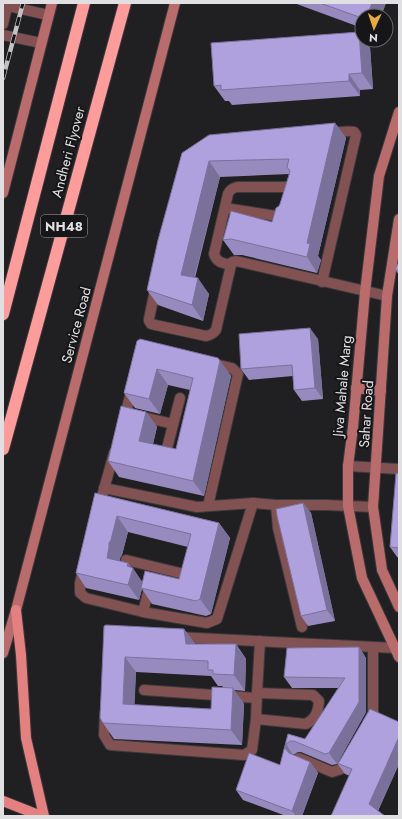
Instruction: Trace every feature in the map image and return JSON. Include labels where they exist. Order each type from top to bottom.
[{"type":"highway","name":"Andheri Flyover","points":[[3,314],[84,3]]},
{"type":"highway","name":"Andheri Flyover","points":[[3,449],[125,3]]},
{"type":"main road","points":[[16,610],[21,655],[26,738],[44,816]]},
{"type":"main road","points":[[3,801],[41,816]]},
{"type":"street","points":[[3,193],[52,3]]},
{"type":"street","name":"Service Road","points":[[3,653],[16,610],[175,3]]},
{"type":"street","points":[[3,24],[8,5],[48,15]]},
{"type":"street","points":[[3,35],[42,43]]},
{"type":"street","name":"Jiva Mahale Marg","points":[[397,653],[362,578],[348,506],[348,466],[353,428],[364,292],[379,176],[399,112]]},
{"type":"street","points":[[319,134],[350,131],[354,132],[356,135],[322,282]]},
{"type":"street","points":[[225,208],[284,217],[286,216],[294,189],[292,187],[237,187],[230,191],[228,194],[214,254],[218,261],[231,265]]},
{"type":"street","name":"Sahar Road","points":[[399,219],[387,296],[373,507],[382,570],[399,607]]},
{"type":"street","points":[[157,279],[149,319],[151,324],[206,336],[214,333],[216,330],[232,262],[240,261],[364,292],[387,296]]},
{"type":"street","points":[[202,361],[232,368],[238,374],[208,506]]},
{"type":"street","points":[[122,428],[134,382]]},
{"type":"street","points":[[356,388],[381,391]]},
{"type":"street","points":[[166,452],[180,398]]},
{"type":"street","points":[[126,413],[173,424]]},
{"type":"street","points":[[97,517],[117,443]]},
{"type":"street","points":[[348,466],[399,469]]},
{"type":"street","points":[[104,488],[197,507],[253,503],[276,505],[373,507]]},
{"type":"street","points":[[86,561],[80,583],[80,593],[86,598],[143,612],[207,623],[217,619],[253,503]]},
{"type":"street","points":[[276,505],[278,528],[302,627]]},
{"type":"street","points":[[126,560],[180,573]]},
{"type":"street","points":[[143,612],[154,567]]},
{"type":"street","points":[[169,637],[373,647],[397,653]]},
{"type":"street","points":[[105,706],[104,735],[110,745],[244,755],[252,750],[256,719],[260,641]]},
{"type":"street","points":[[365,728],[373,714],[373,647]]},
{"type":"street","points":[[144,690],[257,696],[313,695],[319,701],[318,711],[312,720],[306,724],[256,719]]},
{"type":"street","points":[[298,758],[332,772],[341,768],[353,748]]},
{"type":"building","points":[[320,3],[372,3],[370,8],[354,8],[354,15]]},
{"type":"building","points":[[354,32],[354,48],[360,48],[362,73],[349,74],[349,81],[221,90],[221,85],[214,86],[211,43]]},
{"type":"building","points":[[335,123],[307,243],[310,244],[307,257],[231,239],[223,240],[231,211],[272,222],[276,208],[280,204],[289,175],[290,171],[287,167],[289,159],[209,161],[181,275],[198,278],[192,305],[147,290],[158,240],[182,153],[209,135]]},
{"type":"building","points":[[399,262],[399,271],[395,269]]},
{"type":"building","points":[[310,328],[315,388],[294,390],[292,365],[241,369],[239,334]]},
{"type":"building","points":[[140,339],[218,358],[220,361],[193,481],[108,461],[121,406],[146,412],[139,441],[176,449],[193,378],[157,369],[149,399],[124,393],[137,341]]},
{"type":"building","points":[[396,473],[399,474],[399,548],[390,547]]},
{"type":"building","points":[[95,493],[219,523],[200,599],[196,601],[141,588],[145,571],[179,579],[191,534],[117,516],[109,543],[107,558],[128,563],[127,566],[133,568],[128,585],[76,573]]},
{"type":"building","points":[[303,503],[327,610],[301,616],[276,509]]},
{"type":"building","points":[[104,626],[184,629],[186,644],[236,644],[234,675],[213,674],[213,670],[208,670],[208,661],[125,657],[123,704],[211,709],[212,687],[233,688],[231,730],[103,723],[100,718]]},
{"type":"building","points":[[359,647],[359,702],[329,753],[325,754],[294,741],[290,741],[286,744],[285,748],[289,753],[310,762],[292,811],[236,790],[249,753],[280,765],[288,734],[305,739],[345,678],[284,677],[287,648]]},
{"type":"building","points":[[370,709],[399,722],[399,737],[369,804],[385,816],[331,816],[352,769],[337,763]]},
{"type":"railway","points":[[3,78],[23,3]]}]
